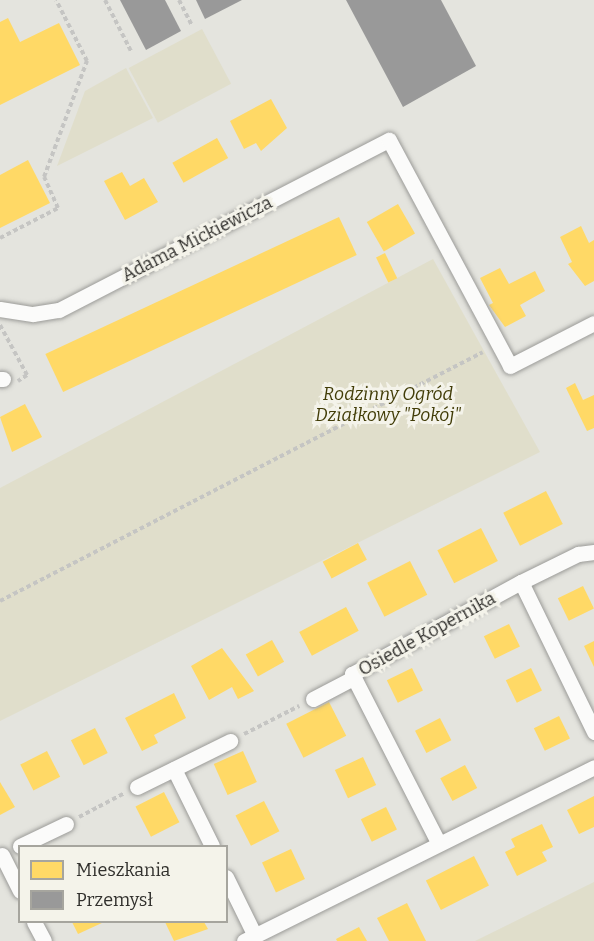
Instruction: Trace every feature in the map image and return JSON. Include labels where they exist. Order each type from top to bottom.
[{"type":"street","name":"Adama Mickiewicza","points":[[0,309],[33,314],[59,310],[388,141],[498,345]]},
{"type":"street","points":[[498,345],[510,366],[594,323]]},
{"type":"street","name":"Osiedle Kopernika","points":[[438,842],[353,678],[521,582],[578,554],[594,552]]},
{"type":"street","points":[[521,582],[594,732]]},
{"type":"street","points":[[313,699],[353,678]]},
{"type":"street","points":[[137,787],[230,741]]},
{"type":"street","points":[[228,882],[249,938],[594,766]]},
{"type":"street","points":[[174,769],[212,845]]},
{"type":"street","points":[[24,845],[66,824]]},
{"type":"street","points":[[18,848],[1,856],[18,887]]},
{"type":"street","points":[[35,923],[44,941]]},
{"type":"path","points":[[0,238],[58,208],[44,177],[87,61],[56,0]]},
{"type":"path","points":[[105,0],[131,51]]},
{"type":"path","points":[[178,0],[192,26]]},
{"type":"path","points":[[0,324],[27,375]]},
{"type":"path","points":[[0,602],[498,345]]},
{"type":"path","points":[[230,741],[313,699]]},
{"type":"path","points":[[66,824],[137,787]]},
{"type":"green space","points":[[202,29],[231,84],[158,123],[129,68]]},
{"type":"green space","points":[[126,68],[153,118],[57,166],[85,91]]},
{"type":"green space","name":"Rodzinny Ogród Działkowy \"Pokój\"","points":[[433,259],[540,452],[0,721],[0,488]]},
{"type":"green space","points":[[594,882],[594,941],[475,941]]},
{"type":"building: Mieszkania","points":[[8,18],[20,42],[59,23],[80,65],[0,105],[0,22]]},
{"type":"building: Mieszkania","points":[[271,99],[287,128],[261,151],[256,143],[244,149],[230,121]]},
{"type":"building: Mieszkania","points":[[217,138],[228,158],[184,183],[172,163]]},
{"type":"building: Mieszkania","points":[[28,160],[50,203],[0,228],[0,175]]},
{"type":"building: Mieszkania","points":[[122,172],[130,186],[144,178],[158,202],[125,220],[104,181]]},
{"type":"building: Mieszkania","points":[[398,204],[415,233],[384,251],[367,222]]},
{"type":"building: Mieszkania","points":[[339,217],[357,255],[63,392],[45,354]]},
{"type":"building: Mieszkania","points":[[581,226],[589,243],[594,240],[594,281],[585,286],[568,264],[572,262],[560,237]]},
{"type":"building: Mieszkania","points":[[385,253],[397,278],[388,283],[376,257]]},
{"type":"building: Mieszkania","points":[[500,268],[509,284],[535,271],[545,291],[520,305],[526,316],[505,327],[489,305],[493,303],[480,278]]},
{"type":"building: Mieszkania","points":[[575,383],[583,400],[594,395],[594,428],[587,431],[566,388]]},
{"type":"building: Mieszkania","points":[[25,404],[42,437],[12,452],[0,417]]},
{"type":"building: Mieszkania","points":[[546,491],[563,524],[520,546],[503,513]]},
{"type":"building: Mieszkania","points":[[481,528],[498,561],[454,583],[437,550]]},
{"type":"building: Mieszkania","points":[[358,543],[367,560],[332,579],[323,562]]},
{"type":"building: Mieszkania","points":[[410,561],[427,595],[384,617],[367,583]]},
{"type":"building: Mieszkania","points":[[583,586],[594,608],[569,621],[558,598]]},
{"type":"building: Mieszkania","points":[[346,607],[359,631],[312,656],[299,632]]},
{"type":"building: Mieszkania","points":[[509,624],[520,646],[495,659],[484,636]]},
{"type":"building: Mieszkania","points":[[272,640],[284,662],[258,676],[246,655]]},
{"type":"building: Mieszkania","points":[[594,641],[594,667],[584,646]]},
{"type":"building: Mieszkania","points":[[222,648],[254,691],[238,699],[232,687],[209,700],[191,666]]},
{"type":"building: Mieszkania","points":[[412,668],[423,690],[398,703],[387,680]]},
{"type":"building: Mieszkania","points":[[531,668],[542,690],[517,703],[506,680]]},
{"type":"building: Mieszkania","points":[[174,693],[186,718],[154,735],[158,743],[142,751],[125,718]]},
{"type":"building: Mieszkania","points":[[329,702],[346,736],[303,758],[286,724]]},
{"type":"building: Mieszkania","points":[[559,716],[570,738],[545,751],[534,728]]},
{"type":"building: Mieszkania","points":[[440,718],[451,740],[426,753],[415,731]]},
{"type":"building: Mieszkania","points":[[95,728],[108,753],[84,765],[71,740]]},
{"type":"building: Mieszkania","points":[[47,751],[60,777],[33,790],[20,765]]},
{"type":"building: Mieszkania","points":[[243,751],[257,782],[228,795],[214,764]]},
{"type":"building: Mieszkania","points":[[363,757],[376,785],[348,798],[335,770]]},
{"type":"building: Mieszkania","points":[[465,765],[477,788],[452,801],[440,778]]},
{"type":"building: Mieszkania","points":[[0,782],[15,807],[0,815]]},
{"type":"building: Mieszkania","points":[[164,792],[179,822],[151,837],[135,807]]},
{"type":"building: Mieszkania","points":[[594,796],[594,827],[579,834],[567,810]]},
{"type":"building: Mieszkania","points":[[264,801],[279,831],[251,846],[235,816]]},
{"type":"building: Mieszkania","points":[[386,807],[397,829],[372,842],[361,819]]},
{"type":"building: Mieszkania","points":[[542,824],[553,847],[542,852],[547,861],[517,876],[505,852],[515,847],[511,839]]},
{"type":"building: Mieszkania","points":[[291,849],[305,879],[276,892],[262,863]]},
{"type":"building: Mieszkania","points":[[474,856],[489,885],[441,910],[426,881]]},
{"type":"building: Mieszkania","points":[[407,903],[426,941],[389,941],[377,918]]},
{"type":"building: Mieszkania","points":[[72,923],[102,923],[78,934]]},
{"type":"building: Mieszkania","points":[[165,923],[205,923],[208,929],[174,941]]},
{"type":"building: Mieszkania","points":[[359,927],[367,941],[337,941],[336,939]]},
{"type":"building: Przemysł","points":[[120,0],[165,0],[181,31],[146,50]]},
{"type":"building: Przemysł","points":[[196,0],[242,0],[205,19]]},
{"type":"building: Przemysł","points":[[346,0],[441,0],[476,66],[403,107]]}]
